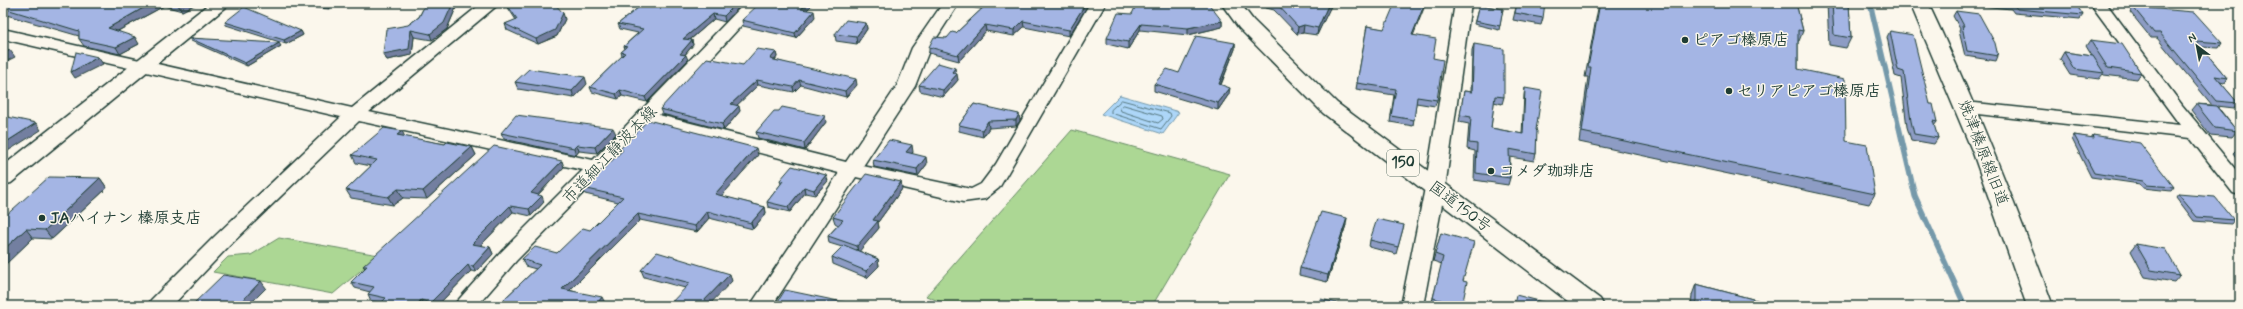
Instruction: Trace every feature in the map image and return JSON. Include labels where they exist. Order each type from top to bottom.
[{"type":"main road","points":[[3,178],[222,3]]},
{"type":"main road","name":"国道150号","points":[[1230,3],[1246,24],[1330,108],[1591,306]]},
{"type":"main road","name":"焼津榛原線旧道","points":[[1919,3],[1966,108],[2040,306]]},
{"type":"street","points":[[159,306],[221,242],[354,115],[492,3]]},
{"type":"street","name":"市道細江静波本線","points":[[464,306],[509,256],[646,118],[754,3]]},
{"type":"street","points":[[762,306],[906,86],[921,48],[951,3]]},
{"type":"street","points":[[646,118],[852,170],[963,195],[983,194],[1004,166],[1098,3]]},
{"type":"street","points":[[1412,306],[1435,188],[1463,3]]},
{"type":"street","points":[[2098,3],[2195,133],[2240,187]]},
{"type":"street","points":[[3,34],[354,115],[495,146],[599,166]]},
{"type":"street","points":[[1966,108],[2195,133]]},
{"type":"green space","points":[[1072,130],[1230,174],[1152,306],[951,306],[926,296]]},
{"type":"green space","points":[[279,238],[379,255],[333,294],[213,272],[228,257],[251,255]]},
{"type":"water","points":[[1120,95],[1179,112],[1163,134],[1101,114]]},
{"type":"building","points":[[3,3],[152,3],[108,28],[135,37],[116,47],[79,39],[79,31],[3,8]]},
{"type":"building","points":[[426,3],[453,3],[444,23],[430,34],[411,30],[409,49],[383,54],[386,29],[408,25],[419,17]]},
{"type":"building","points":[[506,3],[528,3],[530,6],[536,3],[554,3],[563,13],[555,30],[536,39],[505,24],[517,19]]},
{"type":"building","points":[[644,3],[737,3],[724,16],[713,14],[683,39],[692,40],[680,54],[686,55],[645,97],[620,90],[616,94],[590,87],[625,53],[621,52],[627,47],[624,46],[643,29],[618,24]]},
{"type":"building","points":[[760,3],[808,3],[801,9],[814,11],[795,33],[742,20]]},
{"type":"building","points":[[978,3],[1086,3],[1069,30],[1023,21],[1014,30],[985,25],[958,55],[929,47],[934,37],[947,38],[952,32],[956,33],[987,4]]},
{"type":"building","points":[[1137,3],[1162,3],[1182,6],[1195,3],[1208,3],[1222,21],[1188,28],[1141,24],[1128,42],[1107,38],[1118,13],[1132,14]]},
{"type":"building","points":[[1276,3],[1329,3],[1318,28],[1304,25],[1298,27]]},
{"type":"building","points":[[1395,3],[1425,3],[1412,35],[1436,39],[1433,58],[1443,60],[1437,100],[1417,97],[1414,120],[1391,116],[1396,89],[1357,83],[1367,26],[1384,29]]},
{"type":"building","points":[[1517,3],[1545,3],[1543,18],[1515,13]]},
{"type":"building","points":[[1600,3],[1796,3],[1803,31],[1798,30],[1798,69],[1845,79],[1846,141],[1867,145],[1875,194],[1582,132],[1591,67],[1588,67]]},
{"type":"building","points":[[1832,3],[1849,3],[1851,38],[1834,35]]},
{"type":"building","points":[[1997,3],[2075,3],[2083,15],[2017,9],[2014,5]]},
{"type":"building","points":[[1479,5],[1503,9],[1500,26],[1475,21]]},
{"type":"building","points":[[244,7],[301,31],[284,40],[225,22]]},
{"type":"building","points":[[2133,7],[2194,12],[2222,43],[2196,41],[2227,78],[2215,76],[2238,103],[2216,101],[2160,33],[2154,33]]},
{"type":"building","points":[[1956,11],[1979,14],[1995,43],[1998,56],[1967,51],[1962,26],[1964,26]]},
{"type":"building","points":[[846,20],[866,23],[856,37],[835,34]]},
{"type":"building","points":[[1890,31],[1913,35],[1930,104],[1933,104],[1937,122],[1933,121],[1938,138],[1914,134],[1904,72],[1898,70]]},
{"type":"building","points":[[1196,36],[1235,43],[1219,84],[1230,88],[1218,103],[1154,84],[1167,69],[1179,73]]},
{"type":"building","points":[[189,38],[279,43],[245,63]]},
{"type":"building","points":[[2090,40],[2122,44],[2141,73],[2108,68]]},
{"type":"building","points":[[1474,44],[1504,49],[1504,97],[1495,96],[1491,128],[1523,134],[1525,88],[1542,91],[1536,130],[1536,154],[1509,149],[1510,178],[1476,173],[1477,144],[1469,143],[1471,117],[1460,115],[1464,91],[1472,92]]},
{"type":"building","points":[[3,48],[10,50],[3,54]]},
{"type":"building","points":[[757,49],[776,52],[770,59],[856,79],[845,91],[799,80],[793,87],[757,80],[731,104],[739,106],[722,124],[660,109],[707,58],[743,65]]},
{"type":"building","points":[[76,52],[98,57],[71,72]]},
{"type":"building","points":[[2064,52],[2093,56],[2104,73],[2074,69]]},
{"type":"building","points":[[938,63],[955,68],[952,72],[957,74],[943,90],[919,85]]},
{"type":"building","points":[[529,69],[585,77],[572,91],[515,82]]},
{"type":"building","points":[[974,104],[1019,114],[1016,120],[988,121],[982,130],[959,125]]},
{"type":"building","points":[[2196,104],[2216,106],[2237,131],[2215,128]]},
{"type":"building","points":[[782,107],[825,116],[804,143],[756,132],[774,111],[779,111]]},
{"type":"building","points":[[516,115],[613,128],[595,147],[577,145],[574,148],[501,133]]},
{"type":"building","points":[[3,116],[36,123],[3,144]]},
{"type":"building","points":[[648,120],[756,148],[715,194],[765,207],[751,223],[707,211],[695,226],[638,214],[562,289],[602,297],[595,306],[518,306],[502,301],[540,265],[522,259],[535,247],[557,253],[583,228],[590,230],[623,197],[583,188],[623,150],[619,150]]},
{"type":"building","points":[[384,128],[402,131],[397,135],[445,144],[447,142],[472,147],[423,191],[398,189],[388,197],[346,190],[377,160],[352,155]]},
{"type":"building","points":[[2074,135],[2094,138],[2093,135],[2140,143],[2174,187],[2146,185],[2143,181],[2094,173]]},
{"type":"building","points":[[889,140],[912,145],[906,152],[926,157],[917,169],[873,160]]},
{"type":"building","points":[[494,146],[562,161],[531,193],[542,196],[529,209],[510,206],[472,244],[490,247],[473,266],[468,265],[430,303],[421,300],[415,306],[378,306],[386,298],[368,294],[374,287],[351,282],[367,266],[363,266]]},
{"type":"building","points":[[2236,150],[2240,150],[2240,156]]},
{"type":"building","points":[[792,166],[826,175],[814,190],[804,187],[788,207],[767,202],[783,181],[780,180]]},
{"type":"building","points":[[866,174],[901,182],[873,220],[878,221],[857,246],[828,236],[843,220],[833,217]]},
{"type":"building","points":[[49,177],[100,178],[45,230],[26,229],[3,250],[3,218]]},
{"type":"building","points":[[2178,194],[2215,197],[2234,220],[2197,217]]},
{"type":"building","points":[[1321,212],[1347,218],[1328,275],[1300,268]]},
{"type":"building","points":[[1377,219],[1404,225],[1398,247],[1370,240]]},
{"type":"building","points":[[1441,233],[1474,242],[1463,281],[1467,282],[1462,306],[1433,298],[1443,257],[1435,254]]},
{"type":"building","points":[[2136,244],[2165,249],[2180,275],[2151,270]]},
{"type":"building","points":[[844,245],[878,259],[866,271],[832,257]]},
{"type":"building","points":[[657,252],[730,274],[699,306],[668,306],[690,283],[641,270]]},
{"type":"building","points":[[223,275],[261,281],[237,306],[191,306]]},
{"type":"building","points":[[1696,284],[1779,306],[1696,306]]},
{"type":"building","points":[[785,290],[862,306],[775,306]]},
{"type":"building","points":[[1516,295],[1558,306],[1514,306]]},
{"type":"building","points":[[1321,299],[1349,306],[1319,306]]},
{"type":"waterway","points":[[1870,3],[1915,196],[1965,306]]},
{"type":"place","name":"ピアゴ榛原店","points":[[1685,40]]},
{"type":"place","name":"セリアピアゴ榛原店","points":[[1729,91]]},
{"type":"place","name":"コメダ珈琲店","points":[[1491,171]]},
{"type":"place","name":"JAハイナン 榛原支店","points":[[42,218]]}]
